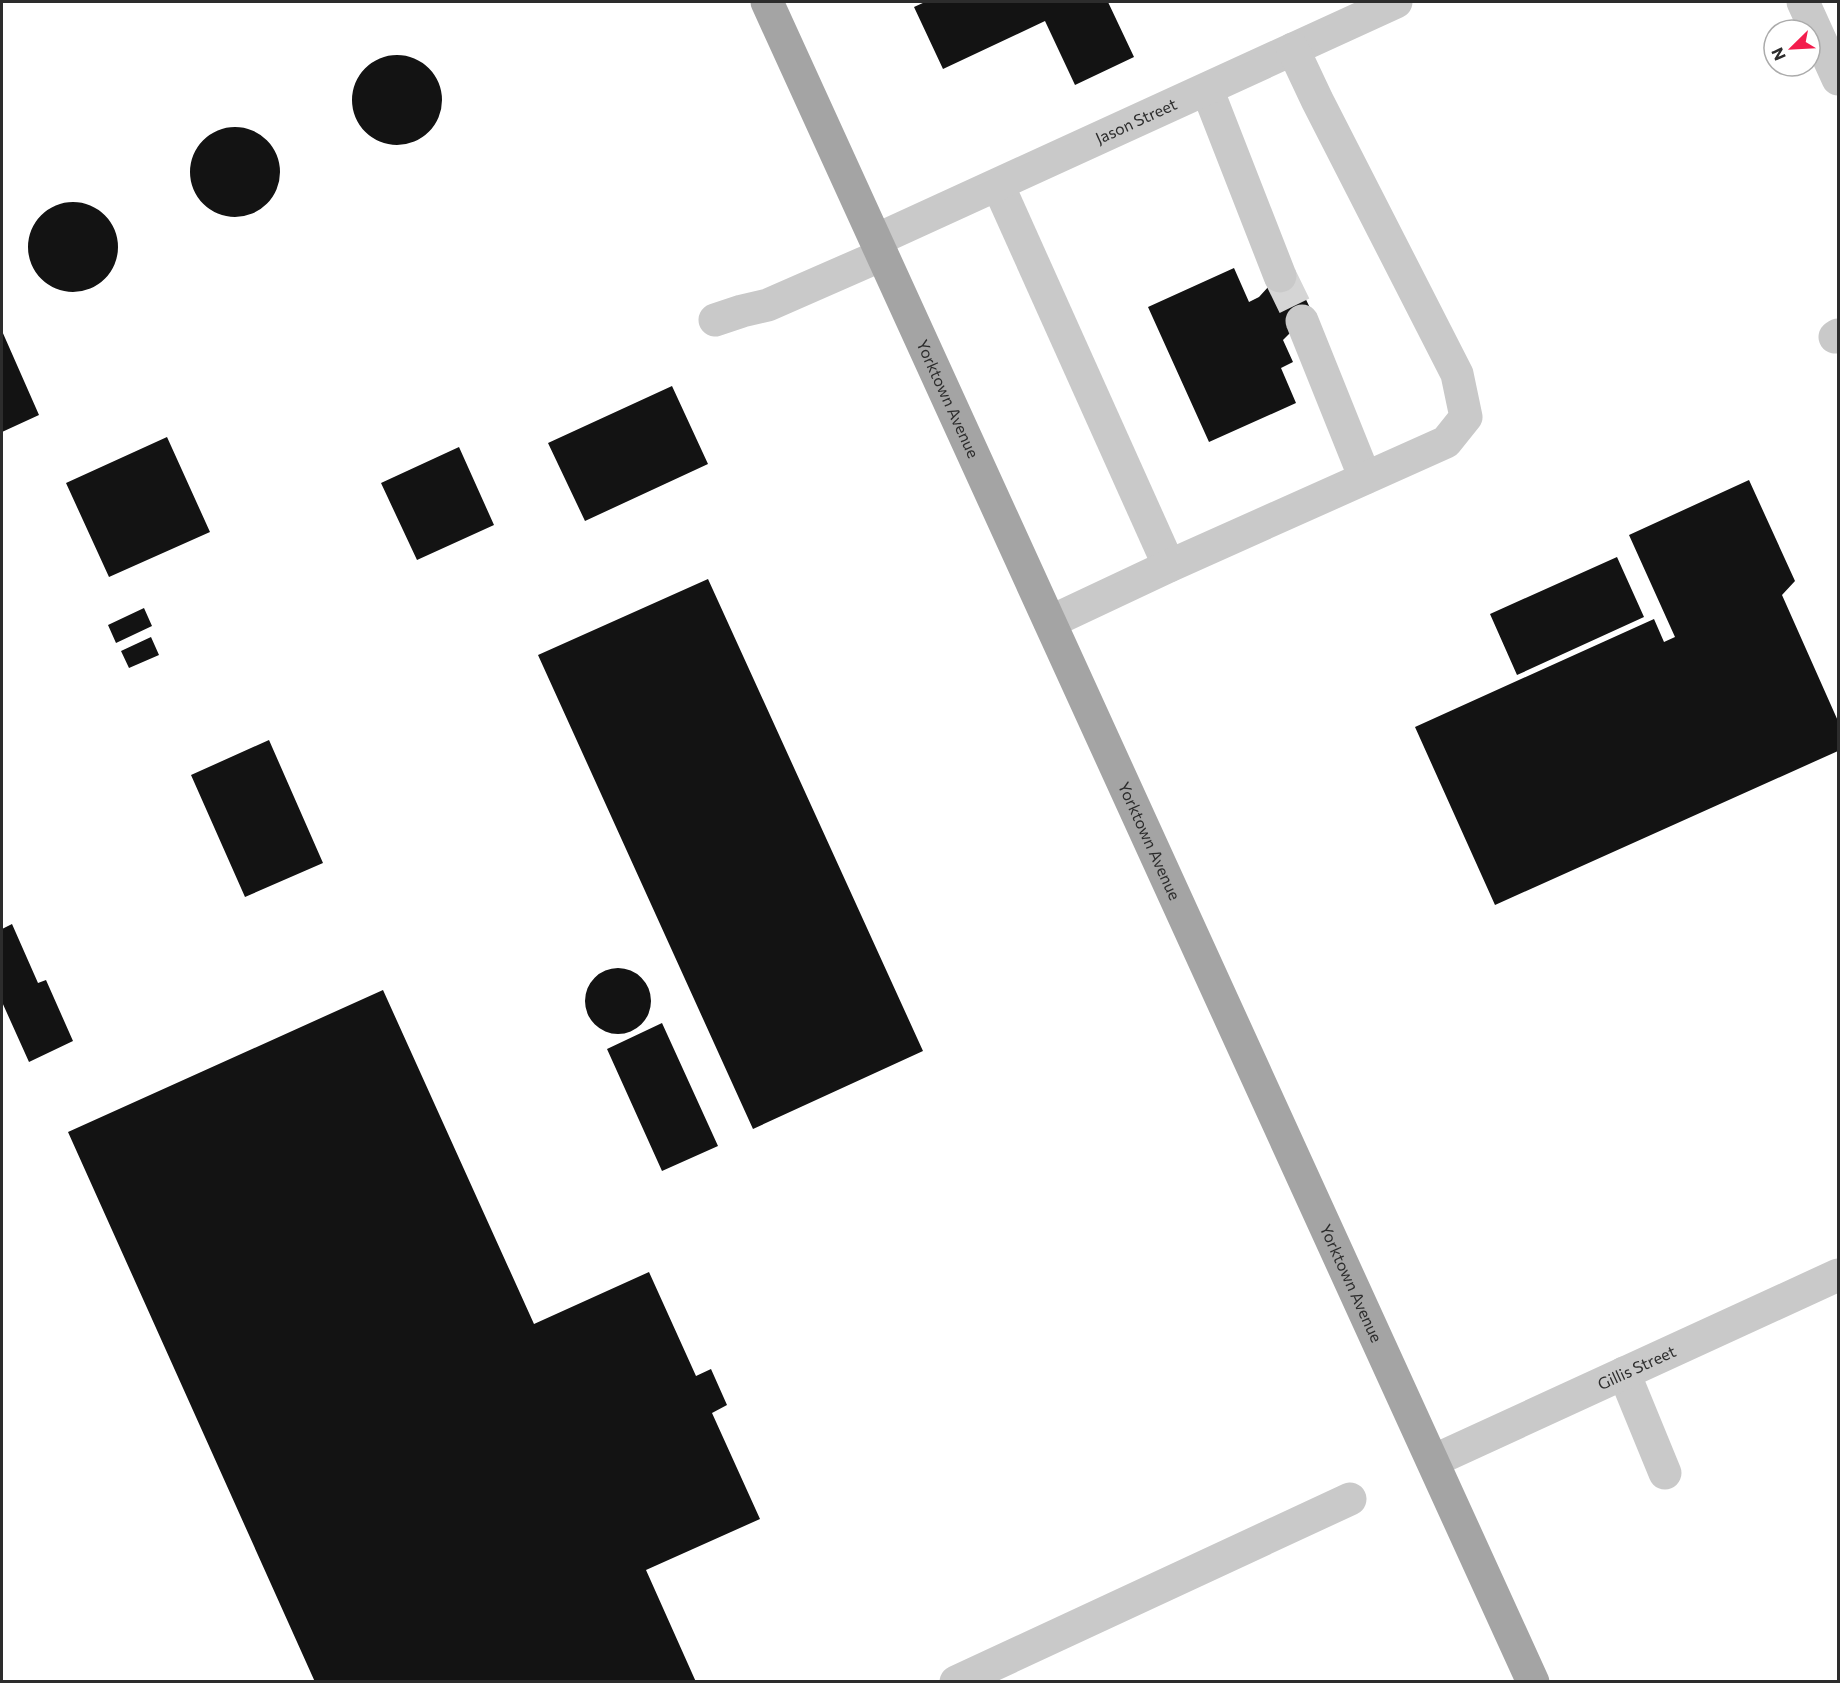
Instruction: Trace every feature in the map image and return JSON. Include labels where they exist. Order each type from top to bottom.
[{"type":"main road","name":"Yorktown Avenue","points":[[767,2],[1533,1682]]},
{"type":"street","name":"Jason Street","points":[[715,320],[742,311],[768,306],[998,185],[1396,2]]},
{"type":"street","points":[[1803,2],[1839,79]]},
{"type":"street","points":[[1050,622],[1446,442],[1466,417],[1457,374],[1293,49]]},
{"type":"street","points":[[1207,89],[1280,276]]},
{"type":"street","points":[[998,185],[1169,566]]},
{"type":"street","points":[[1302,321],[1365,478]]},
{"type":"street","name":"Gillis Street","points":[[1433,1461],[1839,1275]]},
{"type":"street","points":[[1624,1373],[1665,1473]]},
{"type":"street","points":[[956,1682],[1350,1499]]},
{"type":"building","points":[[925,2],[1108,2],[1134,57],[1075,85],[1045,21],[943,69],[914,7]]},
{"type":"building","points":[[397,55],[414,59],[429,68],[438,83],[442,100],[438,117],[429,132],[414,141],[397,145],[380,141],[365,132],[356,117],[352,100],[356,83],[365,68],[380,59]]},
{"type":"building","points":[[235,127],[252,131],[267,140],[276,155],[280,172],[276,189],[267,204],[252,213],[235,217],[218,213],[203,204],[194,189],[190,172],[194,155],[203,140],[218,131]]},
{"type":"building","points":[[73,202],[90,206],[105,215],[114,230],[118,247],[114,264],[105,279],[90,288],[73,292],[56,288],[41,279],[32,264],[28,247],[32,230],[41,215],[56,206]]},
{"type":"building","points":[[1289,264],[1311,310],[1283,340],[1293,362],[1281,368],[1296,403],[1209,442],[1148,307],[1234,268],[1249,302],[1259,297]]},
{"type":"building","points":[[2,331],[39,415],[2,432]]},
{"type":"building","points":[[672,386],[708,464],[585,521],[548,443]]},
{"type":"building","points":[[167,437],[210,532],[109,577],[66,483]]},
{"type":"building","points":[[459,447],[494,525],[417,560],[381,483]]},
{"type":"building","points":[[1749,480],[1795,581],[1782,595],[1838,721],[1838,751],[1495,905],[1415,727],[1654,619],[1664,642],[1675,637],[1629,535]]},
{"type":"building","points":[[1617,557],[1644,617],[1517,675],[1490,614]]},
{"type":"building","points":[[708,579],[923,1051],[753,1129],[538,655]]},
{"type":"building","points":[[144,608],[152,626],[116,643],[108,625]]},
{"type":"building","points":[[151,637],[159,655],[129,668],[121,651]]},
{"type":"building","points":[[269,740],[323,863],[245,897],[191,775]]},
{"type":"building","points":[[12,924],[38,983],[46,980],[73,1041],[29,1062],[2,1002],[2,929]]},
{"type":"building","points":[[611,968],[625,968],[637,973],[646,982],[651,1001],[649,1014],[642,1025],[625,1034],[611,1034],[599,1029],[590,1020],[585,1008],[585,994],[590,982],[599,973]]},
{"type":"building","points":[[383,990],[534,1324],[649,1272],[696,1376],[711,1369],[727,1405],[712,1413],[760,1519],[646,1570],[696,1682],[315,1682],[68,1132]]},
{"type":"building","points":[[662,1023],[718,1146],[662,1171],[607,1049]]},
{"type":"tunnel","points":[[1280,276],[1302,321]]}]
